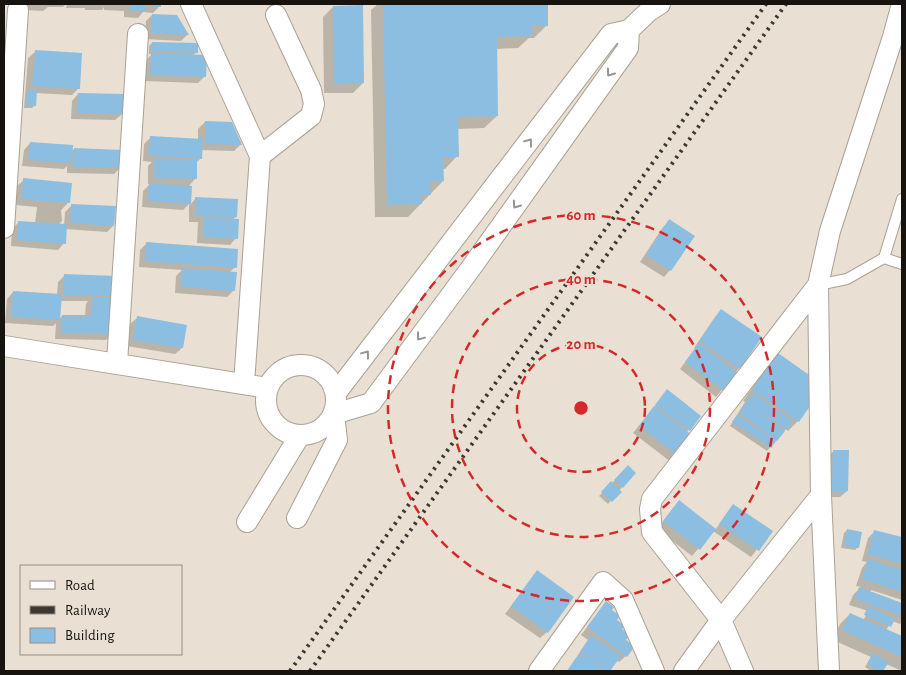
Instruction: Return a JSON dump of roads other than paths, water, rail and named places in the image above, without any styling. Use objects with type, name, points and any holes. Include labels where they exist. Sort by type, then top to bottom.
[{"type":"street","points":[[191,4],[260,156],[244,384]]},
{"type":"street","points":[[830,671],[821,495],[818,285],[830,231],[902,4]]},
{"type":"street","points":[[336,393],[611,34],[630,30],[652,6]]},
{"type":"street","points":[[4,228],[9,69],[18,10]]},
{"type":"street","points":[[260,156],[311,116],[314,104],[311,90],[276,15]]},
{"type":"street","points":[[334,414],[372,402],[472,268],[628,48],[630,30]]},
{"type":"street","points":[[117,363],[138,34]]},
{"type":"street","points":[[743,671],[721,620],[652,532],[650,509],[652,499],[818,285]]},
{"type":"street","points":[[4,346],[268,388]]},
{"type":"street","points":[[305,365],[316,368],[326,374],[336,393],[337,403],[334,414],[329,423],[321,430],[311,434],[290,434],[272,421],[266,406],[268,388],[282,370],[293,366],[305,365]]},
{"type":"street","points":[[297,518],[338,440],[334,414]]},
{"type":"street","points":[[247,522],[300,435]]},
{"type":"street","points":[[684,671],[721,620],[821,495]]},
{"type":"street","points":[[539,671],[603,582],[623,600],[654,671]]},
{"type":"lane","points":[[818,285],[847,279],[884,258],[902,199]]},
{"type":"lane","points":[[884,258],[902,264]]},
{"type":"railway","points":[[290,671],[766,4]]},
{"type":"railway","points":[[310,671],[786,4]]}]
